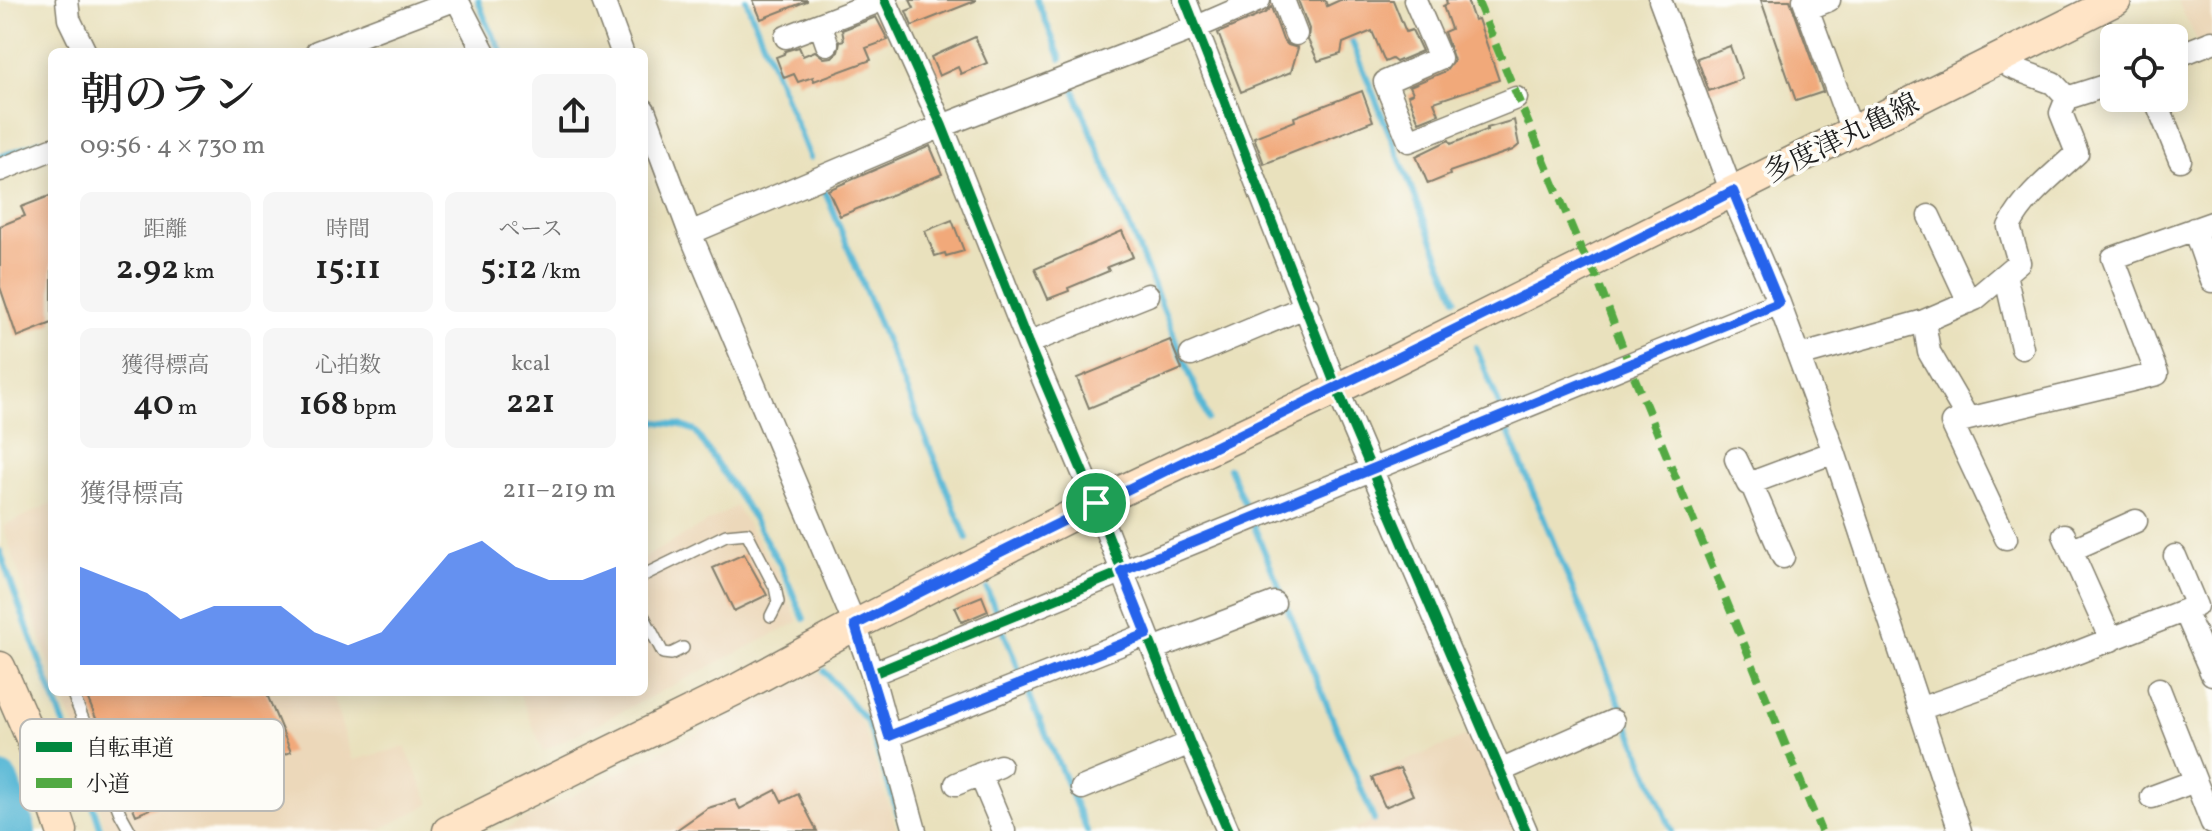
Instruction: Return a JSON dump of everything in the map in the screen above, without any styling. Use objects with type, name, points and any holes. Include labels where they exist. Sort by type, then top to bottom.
[{"type":"main road","name":"多度津丸亀線","points":[[448,831],[739,688],[855,625],[1096,503],[1337,389],[2116,0]]},
{"type":"main road","points":[[0,667],[30,719]]},
{"type":"main road","points":[[60,811],[62,831]]},
{"type":"street","points":[[67,0],[69,19],[83,48]]},
{"type":"street","points":[[328,48],[455,0],[482,48]]},
{"type":"street","points":[[603,0],[621,48]]},
{"type":"street","points":[[786,37],[824,34],[884,0],[942,126],[1228,831]]},
{"type":"street","points":[[1185,0],[1337,389],[1526,831]]},
{"type":"street","points":[[690,233],[942,126],[1259,0]]},
{"type":"street","points":[[1283,0],[1296,34]]},
{"type":"street","points":[[1415,0],[1440,58],[1385,82],[1409,141],[1516,98]]},
{"type":"street","points":[[1660,0],[1834,452],[1960,831]]},
{"type":"street","points":[[1829,0],[1805,4],[1852,131]]},
{"type":"street","points":[[2188,51],[2212,42]]},
{"type":"street","points":[[2002,57],[2010,67],[2053,83],[2067,98]]},
{"type":"street","points":[[2067,98],[2100,87]]},
{"type":"street","points":[[1799,356],[1924,321],[1969,302],[2019,262],[2009,227],[2015,215],[2025,201],[2077,153],[2061,113],[2067,98]]},
{"type":"street","points":[[2161,112],[2180,160]]},
{"type":"street","points":[[648,121],[690,233],[855,625],[872,674],[915,831]]},
{"type":"street","points":[[0,170],[48,151]]},
{"type":"street","points":[[1929,216],[1969,302]]},
{"type":"street","points":[[2006,538],[1952,423],[2157,374],[2113,258],[2203,226],[2212,281]]},
{"type":"street","points":[[2005,274],[2022,348]]},
{"type":"street","points":[[1028,343],[1148,295]]},
{"type":"street","points":[[872,674],[1779,303]]},
{"type":"street","points":[[1191,355],[1307,306]]},
{"type":"street","points":[[1924,321],[1929,352],[1968,419]]},
{"type":"street","points":[[1736,459],[1748,484],[1834,452]]},
{"type":"street","points":[[1751,483],[1783,557]]},
{"type":"street","points":[[2111,640],[2068,543],[2136,521]]},
{"type":"street","points":[[1919,709],[2196,606],[2175,556]]},
{"type":"street","points":[[889,736],[1150,642],[1274,603]]},
{"type":"street","points":[[2185,611],[2212,674]]},
{"type":"street","points":[[2159,689],[2212,823]]},
{"type":"street","points":[[1500,771],[1613,721]]},
{"type":"street","points":[[1082,788],[1190,743]]},
{"type":"street","points":[[956,784],[990,770],[1004,831]]},
{"type":"street","points":[[2152,797],[2195,781]]},
{"type":"lane","points":[[648,573],[726,535],[747,533],[775,587],[778,602],[771,616]]},
{"type":"lane","points":[[648,625],[663,653],[671,654],[683,648]]},
{"type":"lane","points":[[73,696],[80,719]]},
{"type":"lane","points":[[120,811],[130,831]]},
{"type":"shaded area","points":[[2177,0],[2212,0],[2212,39],[2199,44]]},
{"type":"shaded area","points":[[48,505],[48,660],[3,526]]},
{"type":"shaded area","points":[[736,506],[776,570],[798,622],[543,751],[521,696],[648,696],[648,556]]},
{"type":"shaded area","points":[[820,672],[862,723],[897,831],[501,831]]},
{"type":"shaded area","points":[[62,696],[332,696],[353,760],[405,747],[430,804],[377,831],[106,831],[100,811],[284,811],[284,719],[71,719]]},
{"type":"shaded area","points":[[1474,733],[1515,831],[1349,831],[1378,819],[1362,779]]},
{"type":"building","points":[[753,0],[807,0],[807,1],[761,19]]},
{"type":"building","points":[[910,0],[975,1],[912,26],[906,11],[914,8]]},
{"type":"building","points":[[1298,0],[1325,0],[1327,6],[1340,0],[1393,0],[1406,32],[1412,30],[1422,51],[1396,62],[1392,59],[1385,62],[1372,31],[1343,43],[1341,54],[1318,61],[1308,40],[1309,29]]},
{"type":"building","points":[[1446,0],[1467,0],[1474,20],[1478,19],[1499,80],[1434,102],[1439,114],[1419,122],[1408,95],[1413,93],[1410,86],[1446,71],[1454,60],[1444,32],[1451,29],[1443,6],[1447,4]]},
{"type":"building","points":[[1761,0],[1790,0],[1823,92],[1796,101]]},
{"type":"building","points":[[1271,7],[1283,40],[1298,48],[1291,72],[1241,92],[1218,33],[1265,13]]},
{"type":"building","points":[[876,17],[888,40],[866,48],[871,60],[814,81],[813,77],[798,82],[794,74],[784,78],[776,57],[785,51],[799,47],[803,56],[815,51],[824,58],[832,57],[838,52],[840,41],[844,40],[842,30]]},
{"type":"building","points":[[975,37],[987,63],[961,74],[958,67],[939,76],[931,57]]},
{"type":"building","points":[[1730,46],[1742,79],[1709,91],[1697,58]]},
{"type":"building","points":[[1362,91],[1373,121],[1264,164],[1254,137],[1295,121],[1294,117]]},
{"type":"building","points":[[1514,120],[1519,145],[1513,150],[1449,172],[1450,175],[1428,184],[1416,156],[1449,140],[1451,144]]},
{"type":"building","points":[[930,146],[942,174],[840,216],[828,190]]},
{"type":"building","points":[[48,197],[48,325],[17,337],[0,287],[0,226],[25,216],[21,207]]},
{"type":"building","points":[[952,220],[964,251],[935,256],[925,231]]},
{"type":"building","points":[[1122,231],[1133,257],[1107,267],[1109,271],[1048,299],[1035,269]]},
{"type":"building","points":[[1170,340],[1182,369],[1089,408],[1077,378]]},
{"type":"building","points":[[744,554],[767,595],[734,611],[713,568]]},
{"type":"building","points":[[982,596],[988,611],[962,622],[955,607]]},
{"type":"building","points":[[87,696],[268,696],[277,719],[96,719]]},
{"type":"building","points":[[284,735],[291,752],[284,755]]},
{"type":"building","points":[[1400,768],[1413,795],[1385,807],[1372,778]]},
{"type":"building","points":[[776,790],[782,802],[798,794],[817,831],[675,831],[708,808],[735,800],[740,809]]},
{"type":"waterway","points":[[478,0],[500,48]]},
{"type":"waterway","points":[[746,0],[810,158]]},
{"type":"waterway","points":[[1037,0],[1061,59]]},
{"type":"waterway","points":[[1349,34],[1456,298]]},
{"type":"waterway","points":[[1074,90],[1208,419]]},
{"type":"waterway","points":[[0,157],[41,141]]},
{"type":"waterway","points":[[824,189],[967,539]]},
{"type":"waterway","points":[[1476,347],[1502,412]]},
{"type":"waterway","points":[[648,421],[680,425],[695,431],[747,508],[781,566],[804,619]]},
{"type":"waterway","points":[[1505,424],[1672,831]]},
{"type":"waterway","points":[[1229,468],[1250,516]]},
{"type":"waterway","points":[[1254,526],[1374,820]]},
{"type":"waterway","points":[[0,551],[48,682]]},
{"type":"waterway","points":[[987,589],[999,619]]},
{"type":"waterway","points":[[1003,630],[1021,675]]},
{"type":"waterway","points":[[824,671],[868,723],[903,828]]},
{"type":"waterway","points":[[1029,694],[1087,831]]},
{"type":"waterway","points":[[53,696],[62,719]]},
{"type":"waterway","points":[[0,782],[17,831]]},
{"type":"waterway","points":[[94,811],[101,831]]},
{"type":"marked path","points":[[1477,0],[1581,249],[1596,276],[1629,364],[1821,831]]},
{"type":"cycle path","points":[[885,0],[942,126],[1228,831]]},
{"type":"cycle path","points":[[1185,0],[1337,389],[1526,831]]},
{"type":"cycle path","points":[[872,674],[1779,303]]},
{"type":"route","points":[[1733,191],[1779,303],[1122,571],[1147,634],[889,736],[855,625],[1096,503],[1337,389],[1733,191]]}]
